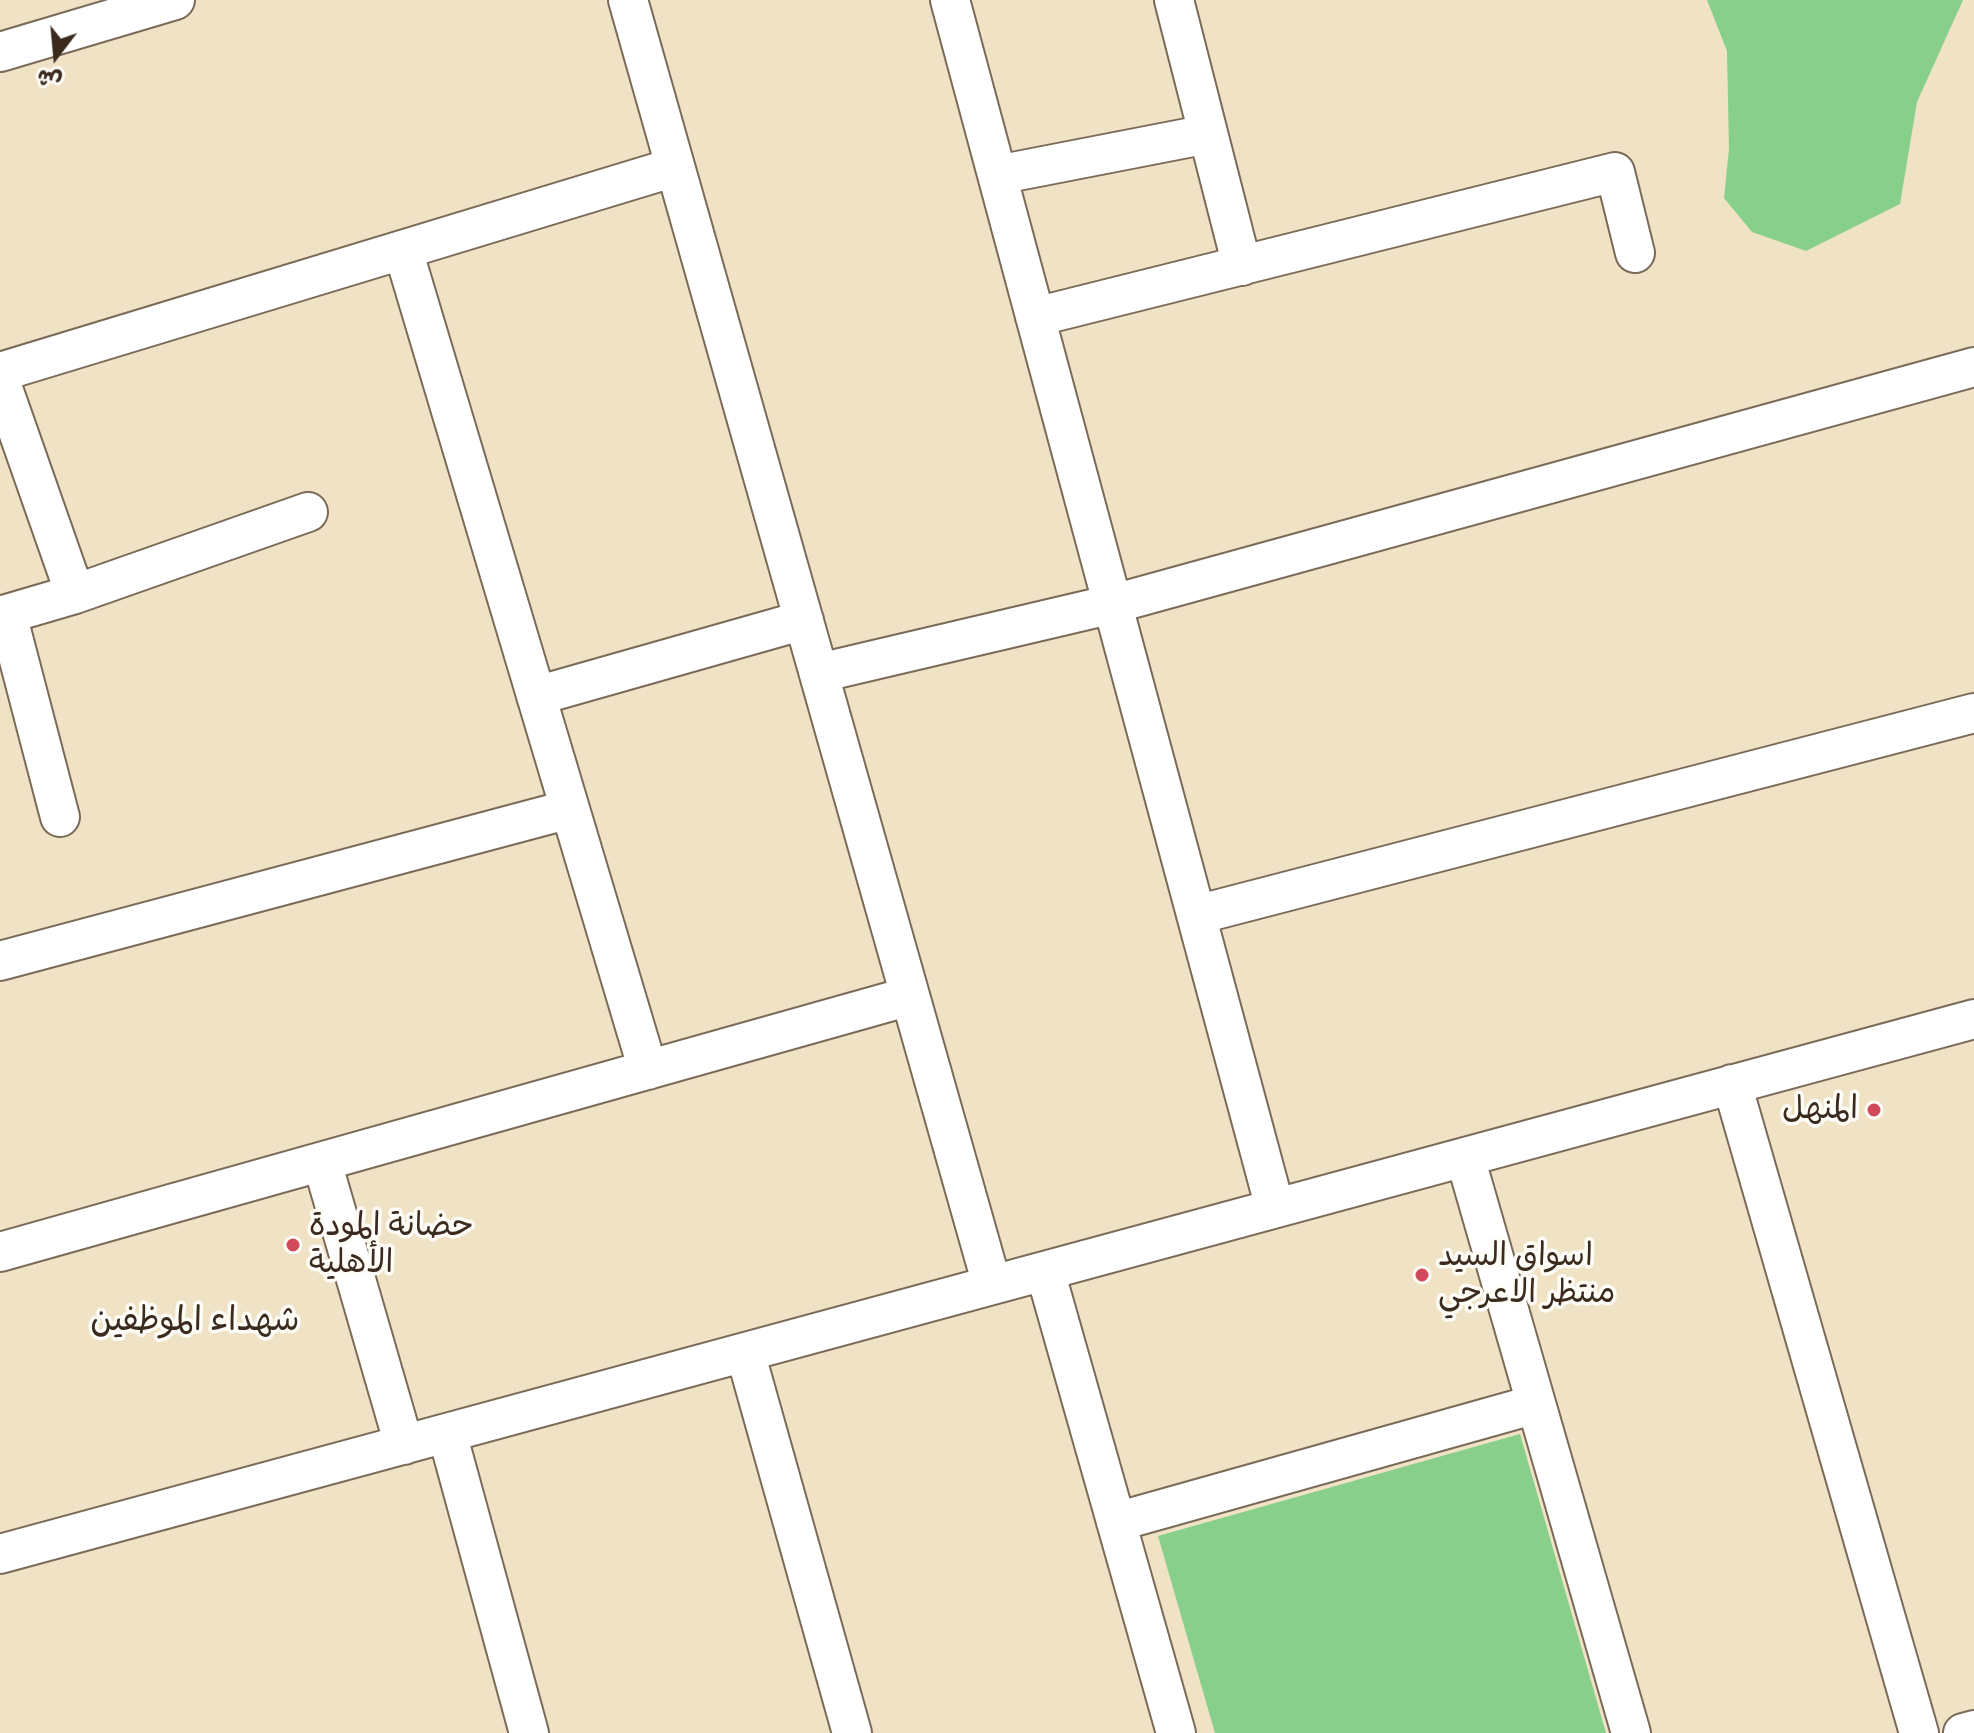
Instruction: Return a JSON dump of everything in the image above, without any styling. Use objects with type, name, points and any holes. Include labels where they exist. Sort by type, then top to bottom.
[{"type":"street","points":[[0,52],[175,0]]},
{"type":"street","points":[[628,0],[992,1285]]},
{"type":"street","points":[[950,0],[1275,1208]]},
{"type":"street","points":[[1174,0],[1242,266]]},
{"type":"street","points":[[997,175],[1208,134]]},
{"type":"street","points":[[0,372],[675,167]]},
{"type":"street","points":[[1035,317],[1615,172],[1635,253]]},
{"type":"street","points":[[403,250],[648,1070]]},
{"type":"street","points":[[819,673],[1113,604],[1974,367]]},
{"type":"street","points":[[0,380],[75,594]]},
{"type":"street","points":[[60,817],[4,615],[75,594],[308,512]]},
{"type":"street","points":[[536,696],[804,620]]},
{"type":"street","points":[[1196,915],[1974,713]]},
{"type":"street","points":[[0,961],[570,809]]},
{"type":"street","points":[[0,1252],[910,996]]},
{"type":"street","points":[[0,1554],[1974,1019]]},
{"type":"street","points":[[1732,1084],[1919,1733]]},
{"type":"street","points":[[1465,1157],[1631,1733]]},
{"type":"street","points":[[322,1162],[404,1445]]},
{"type":"street","points":[[1045,1271],[1176,1733]]},
{"type":"street","points":[[745,1352],[852,1733]]},
{"type":"street","points":[[1116,1522],[1536,1404]]},
{"type":"street","points":[[447,1433],[529,1733]]},
{"type":"street","points":[[1963,1733],[1974,1730]]},
{"type":"green space","points":[[1707,0],[1963,0],[1917,102],[1900,204],[1806,251],[1752,232],[1724,198],[1729,149],[1727,51]]},
{"type":"green space","points":[[1520,1434],[1606,1733],[1215,1733],[1158,1536]]},
{"type":"place","name":"المنهل","points":[[1874,1110]]},
{"type":"place","name":"حضانة المودة الأهلية","points":[[293,1245]]},
{"type":"place","name":"اسواق السيد منتظر الاعرجي","points":[[1422,1275]]},
{"type":"district","name":"شهداء الموظفين","points":[[195,1321]]}]
